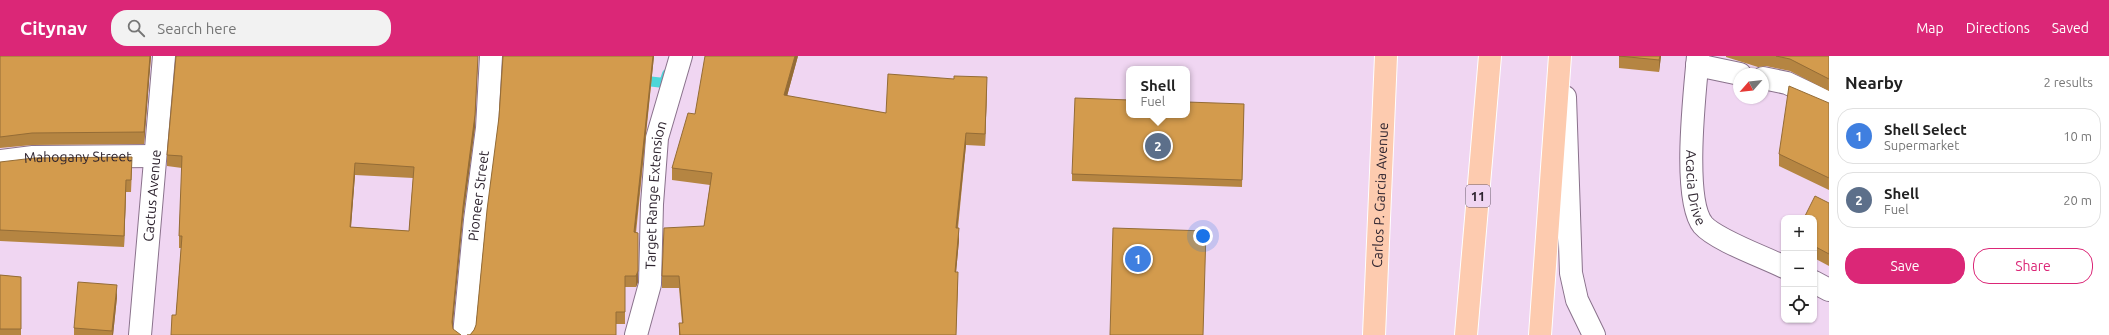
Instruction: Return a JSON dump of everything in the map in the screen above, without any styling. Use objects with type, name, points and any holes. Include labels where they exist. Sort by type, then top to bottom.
[{"type":"main road","name":"Carlos P. Garcia Avenue","points":[[1374,335],[1386,56]]},
{"type":"main road","name":"11","points":[[1466,335],[1490,56]]},
{"type":"main road","points":[[1540,335],[1560,56]]},
{"type":"street","name":"Cactus Avenue","points":[[140,335],[164,56]]},
{"type":"street","name":"Pioneer Street","points":[[464,335],[475,220],[487,128],[491,56]]},
{"type":"street","name":"Target Range Extension","points":[[636,335],[650,284],[652,204],[657,138],[681,56]]},
{"type":"street","points":[[1564,56],[1571,273],[1577,300],[1594,335]]},
{"type":"street","points":[[1698,61],[1733,72]]},
{"type":"street","name":"Acacia Drive","points":[[1698,61],[1691,174],[1694,207],[1703,224],[1716,237],[1781,266]]},
{"type":"street","points":[[1769,79],[1787,83],[1829,103]]},
{"type":"street","name":"Mahogany Street","points":[[0,161],[34,157],[155,156]]},
{"type":"street","points":[[1817,284],[1829,290]]},
{"type":"building","points":[[0,56],[150,56],[144,132],[32,133],[0,137]]},
{"type":"building","points":[[176,56],[478,56],[475,115],[463,207],[452,322],[453,329],[461,335],[171,335],[172,315],[176,315],[182,236],[179,236],[182,156],[167,155]],"holes":[[[355,163],[414,167],[409,231],[350,227]]]},
{"type":"building","points":[[503,56],[653,56],[634,232],[638,233],[638,271],[636,276],[625,276],[625,312],[616,312],[616,335],[470,335],[476,325],[487,210],[499,117]]},
{"type":"building","points":[[705,56],[795,56],[784,95],[886,113],[888,74],[954,79],[954,76],[987,77],[985,134],[966,133],[956,228],[959,228],[955,272],[958,272],[956,335],[680,335],[679,323],[683,323],[679,276],[662,276],[664,228],[704,226],[712,173],[672,168],[688,113],[695,114]]},
{"type":"building","points":[[1619,56],[1660,56],[1659,60]]},
{"type":"building","points":[[1776,56],[1829,56],[1829,79],[1790,59]]},
{"type":"building","points":[[1789,86],[1829,103],[1829,178],[1779,154]]},
{"type":"building","points":[[1075,98],[1126,100],[1126,118],[1190,118],[1190,102],[1244,104],[1242,180],[1072,174]]},
{"type":"building","points":[[132,157],[131,180],[126,180],[124,236],[0,230],[0,162],[34,158]]},
{"type":"building","points":[[1815,196],[1829,203],[1829,254],[1817,248],[1817,215],[1806,215]]},
{"type":"building","points":[[1113,228],[1206,231],[1203,335],[1110,335]]},
{"type":"building","points":[[0,275],[21,277],[21,329],[0,329]]},
{"type":"building","points":[[78,282],[117,285],[112,331],[74,328]]},
{"type":"waterway","points":[[638,80],[664,83],[667,74]]},
{"type":"place","name":"Shell","points":[[1158,146]]},
{"type":"place","name":"Shell Select","points":[[1138,259]]}]
